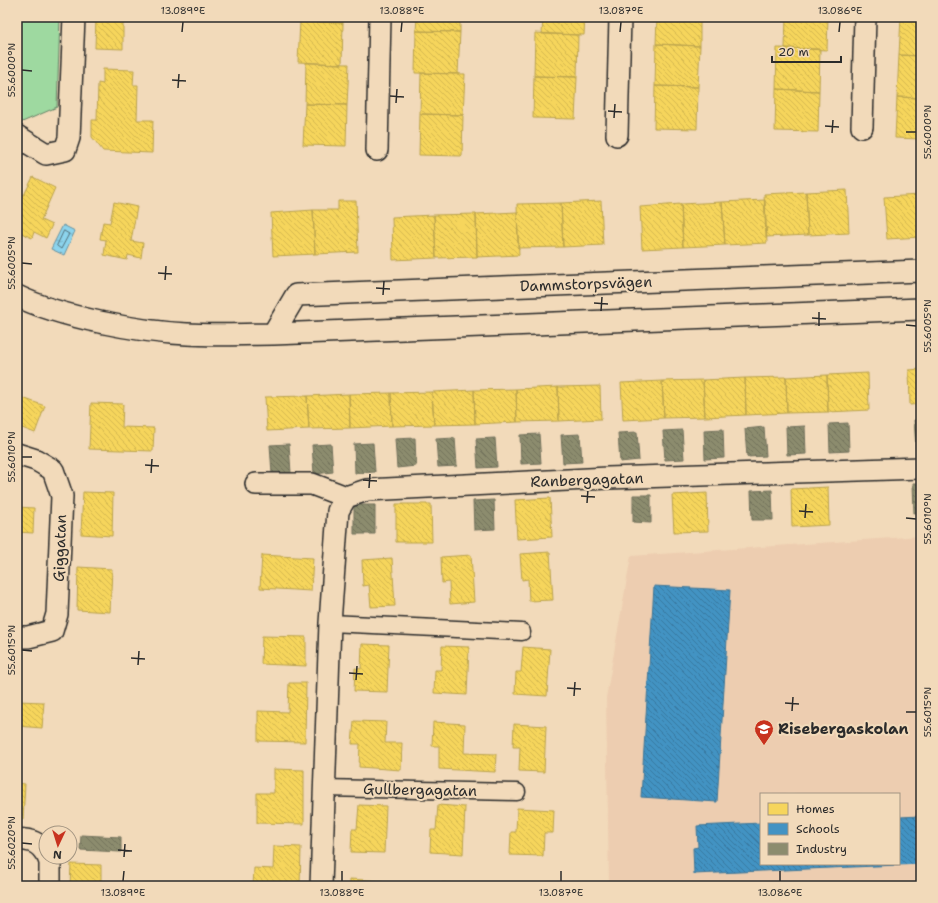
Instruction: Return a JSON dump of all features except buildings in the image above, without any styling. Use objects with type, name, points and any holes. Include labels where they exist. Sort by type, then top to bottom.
[{"type":"street","points":[[17,136],[46,154],[65,150],[70,138],[74,17]]},
{"type":"street","points":[[377,150],[380,17]]},
{"type":"street","points":[[617,135],[620,17]]},
{"type":"street","points":[[862,127],[864,17]]},
{"type":"street","name":"Dammstorpsvägen","points":[[273,334],[296,295],[921,271]]},
{"type":"street","points":[[17,296],[62,312],[124,326],[187,334],[273,334],[921,309]]},
{"type":"street","name":"Giggatan","points":[[17,454],[36,460],[53,470],[62,496],[56,620],[52,631],[28,637],[17,637]]},
{"type":"street","name":"Ranbergagatan","points":[[346,497],[367,490],[608,478],[921,468]]},
{"type":"street","points":[[256,484],[312,484],[346,497],[338,511],[330,623],[323,788],[321,886]]},
{"type":"street","points":[[330,623],[522,632]]},
{"type":"street","name":"Gullbergagatan","points":[[323,788],[517,792]]},
{"type":"street","points":[[17,839],[29,840],[38,844]]},
{"type":"street","points":[[50,865],[50,886]]},
{"type":"shaded area","name":"Risebergaskolan","points":[[921,536],[921,886],[609,886],[606,698],[631,556]]},
{"type":"green space","points":[[17,17],[60,17],[57,107],[20,123],[17,121]]},
{"type":"water","points":[[63,225],[75,231],[64,255],[51,249]]},
{"type":"place","name":"Risebergaskolan","points":[[764,746]]}]
